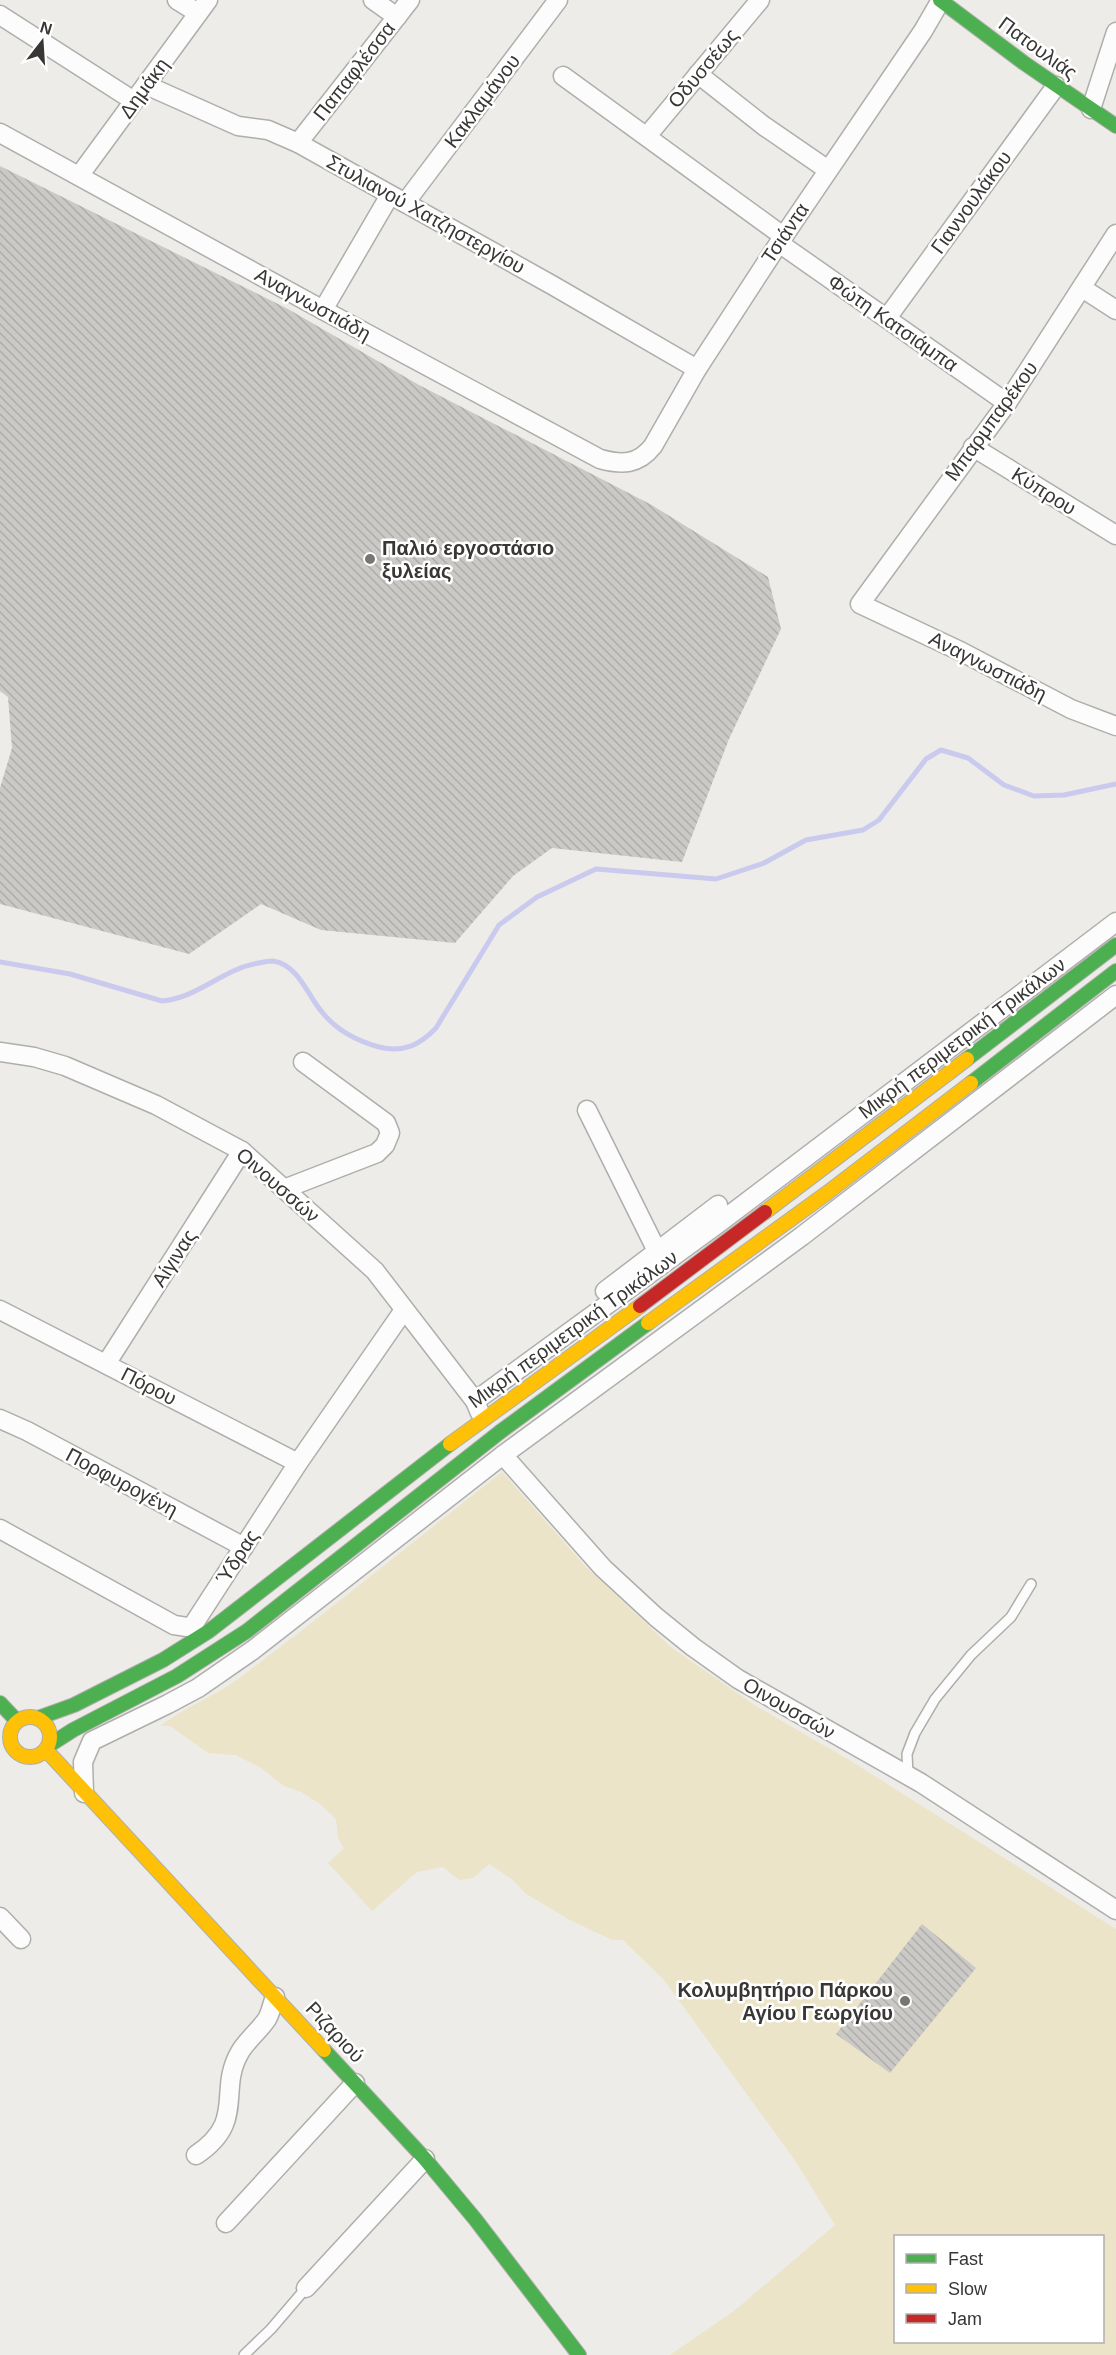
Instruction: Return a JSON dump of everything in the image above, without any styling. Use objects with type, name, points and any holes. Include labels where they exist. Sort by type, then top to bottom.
[{"type":"main road","name":"Πατουλιάς","points":[[940,0],[1056,86],[1116,126]]},
{"type":"main road","name":"Μικρή περιμετρική Τρικάλων","points":[[16,1722],[26,1717],[38,1718],[74,1705],[199,1639],[482,1419],[684,1274],[929,1085],[1116,945]]},
{"type":"main road","name":"Μικρή περιμετρική Τρικάλων","points":[[3,1760],[36,1756],[73,1730],[177,1676],[247,1631],[500,1432],[818,1200],[1116,971]]},
{"type":"main road","points":[[0,1703],[16,1722]]},
{"type":"main road","points":[[38,1718],[49,1730],[47,1748]]},
{"type":"main road","points":[[0,1735],[16,1722]]},
{"type":"main road","points":[[16,1722],[10,1734],[11,1744],[17,1752],[24,1756]]},
{"type":"main road","name":"Ριζαριού","points":[[47,1748],[84,1793],[425,2159],[475,2219],[577,2354]]},
{"type":"street","points":[[177,0],[203,7]]},
{"type":"street","points":[[373,0],[397,16]]},
{"type":"street","name":"Παπαφλέσσα","points":[[298,143],[410,0]]},
{"type":"street","name":"Κακλαμάνου","points":[[323,310],[398,199],[558,0]]},
{"type":"street","name":"Οδυσσέως","points":[[647,136],[760,0]]},
{"type":"street","name":"Τσιάντα","points":[[630,463],[643,457],[653,446],[697,369],[781,239],[923,31],[940,0]]},
{"type":"street","name":"Δημάκη","points":[[80,176],[203,7]]},
{"type":"street","points":[[0,15],[134,101]]},
{"type":"street","points":[[1091,109],[1116,32]]},
{"type":"street","points":[[698,74],[781,139],[828,170]]},
{"type":"street","name":"Φώτη Κατσιάμπα","points":[[563,76],[647,136],[887,318],[1007,403]]},
{"type":"street","name":"Στυλιανού Χατζηστεργίου","points":[[146,85],[238,126],[267,130],[298,143],[697,369]]},
{"type":"street","name":"Γιαννουλάκου","points":[[887,318],[1056,86]]},
{"type":"street","name":"Αναγνωστιάδη","points":[[0,133],[600,459],[614,463],[630,463]]},
{"type":"street","name":"Μπαρμπαρέκου","points":[[860,604],[1007,403],[1116,234]]},
{"type":"street","points":[[1082,288],[1116,310]]},
{"type":"street","name":"Κύπρου","points":[[973,447],[1116,535]]},
{"type":"street","name":"Αναγνωστιάδη","points":[[860,604],[953,647],[1071,709],[1116,726]]},
{"type":"street","points":[[473,1398],[719,1223],[1116,922]]},
{"type":"street","points":[[84,1793],[83,1762],[92,1741],[161,1708],[237,1662],[503,1455],[802,1236],[1116,995]]},
{"type":"street","name":"Οινουσσών","points":[[0,1052],[34,1057],[65,1066],[156,1105],[242,1151],[375,1271],[473,1398],[482,1419]]},
{"type":"street","points":[[284,1189],[377,1153],[386,1145],[390,1133],[386,1123],[303,1062]]},
{"type":"street","points":[[587,1110],[657,1251]]},
{"type":"street","name":"Αίγινας","points":[[106,1364],[242,1151]]},
{"type":"street","points":[[473,1398],[718,1205]]},
{"type":"street","name":"Πόρου","points":[[0,1310],[298,1463]]},
{"type":"street","name":"Ύδρας","points":[[0,1529],[174,1625],[187,1627],[193,1625],[298,1463],[404,1310]]},
{"type":"street","name":"Πορφυρογένη","points":[[0,1419],[27,1431],[244,1547]]},
{"type":"street","name":"Οινουσσών","points":[[503,1455],[561,1522],[623,1587],[693,1647],[738,1679],[908,1775],[1116,1910]]},
{"type":"street","points":[[0,1917],[21,1939]]},
{"type":"street","points":[[196,2155],[208,2147],[226,2124],[233,2072],[240,2053],[267,2018],[275,1996]]},
{"type":"street","points":[[226,2223],[355,2083]]},
{"type":"street","points":[[306,2288],[425,2159]]},
{"type":"lane","points":[[908,1775],[907,1754],[915,1733],[935,1700],[971,1655],[1011,1617],[1031,1584]]},
{"type":"lane","points":[[244,2355],[271,2329],[306,2288]]},
{"type":"shaded area","points":[[502,1472],[585,1566],[672,1648],[756,1706],[851,1761],[1116,1929],[1116,2355],[670,2355],[734,2311],[835,2225],[794,2159],[664,1980],[623,1940],[612,1940],[570,1920],[526,1894],[513,1880],[489,1864],[473,1878],[459,1880],[443,1867],[417,1872],[372,1911],[328,1863],[344,1848],[338,1838],[336,1819],[320,1804],[301,1792],[284,1786],[261,1768],[236,1755],[208,1753],[170,1726],[160,1726],[238,1679]]},
{"type":"building","name":"Παλιό εργοστάσιο ξυλείας","points":[[0,166],[288,309],[419,385],[650,504],[768,577],[781,629],[729,739],[682,862],[552,848],[513,876],[455,943],[321,930],[261,904],[189,954],[0,904],[0,788],[12,748],[8,697],[0,691]]},
{"type":"building","name":"Κολυμβητήριο Πάρκου Αγίου Γεωργίου","points":[[922,1924],[976,1968],[890,2073],[836,2034]]},
{"type":"waterway","points":[[0,962],[70,974],[162,1001],[175,999],[246,966],[273,961],[290,968],[296,974],[322,1012],[341,1030],[363,1042],[379,1047],[403,1048],[424,1039],[436,1028],[499,925],[537,897],[596,869],[716,879],[764,863],[806,840],[863,830],[879,820],[926,759],[941,750],[968,758],[1004,785],[1034,796],[1064,795],[1116,784]]},
{"type":"traffic: fast","points":[[940,0],[1024,63],[1116,126]]},
{"type":"traffic: fast","points":[[967,1059],[1116,945]]},
{"type":"traffic: fast","points":[[971,1083],[1116,971]]},
{"type":"traffic: fast","points":[[48,1746],[73,1730],[177,1676],[247,1631],[500,1432],[648,1323]]},
{"type":"traffic: fast","points":[[38,1718],[74,1705],[163,1660],[209,1631],[450,1444]]},
{"type":"traffic: fast","points":[[0,1703],[17,1721]]},
{"type":"traffic: fast","points":[[324,2050],[425,2159],[475,2219],[579,2355]]},
{"type":"traffic: slow","points":[[765,1212],[967,1059]]},
{"type":"traffic: slow","points":[[648,1323],[827,1193],[971,1083]]},
{"type":"traffic: slow","points":[[450,1444],[640,1306]]},
{"type":"traffic: slow","points":[[30,1717],[38,1718],[44,1723],[49,1729],[50,1737],[49,1745],[44,1751],[38,1756],[30,1757],[22,1756],[16,1751],[11,1745],[10,1737],[11,1729],[16,1723],[22,1718],[30,1717]]},
{"type":"traffic: slow","points":[[46,1750],[324,2050]]},
{"type":"traffic: jam","points":[[640,1306],[765,1212]]},
{"type":"place","name":"Παλιό εργοστάσιο ξυλείας","points":[[370,559]]},
{"type":"place","name":"Κολυμβητήριο Πάρκου Αγίου Γεωργίου","points":[[905,2001]]}]
